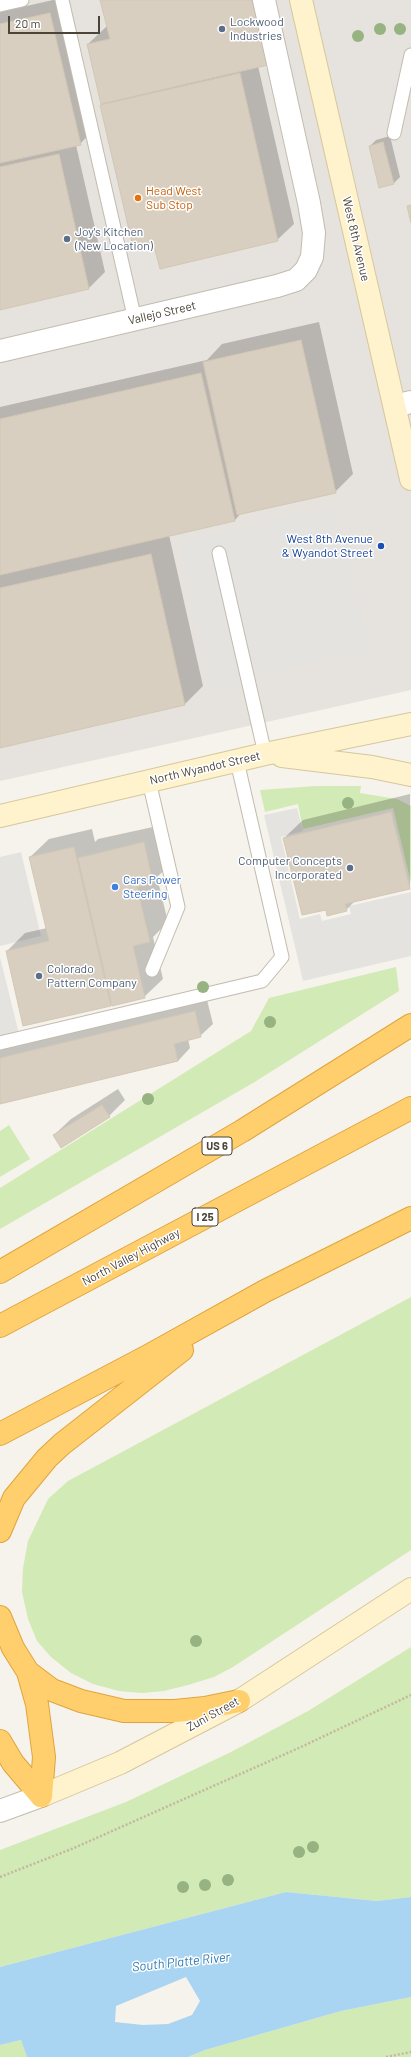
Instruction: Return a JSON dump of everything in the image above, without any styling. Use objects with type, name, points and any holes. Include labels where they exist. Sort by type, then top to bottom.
[{"type":"highway","name":"US 6","points":[[0,1272],[242,1131],[411,1025]]},
{"type":"highway","name":"North Valley Highway","points":[[0,1326],[411,1108]]},
{"type":"highway","points":[[0,1434],[148,1356],[265,1291],[411,1218]]},
{"type":"highway","points":[[0,1531],[14,1498],[46,1458],[187,1346],[265,1291]]},
{"type":"highway","points":[[0,1617],[13,1648],[28,1672],[37,1704],[43,1740],[44,1757],[41,1796]]},
{"type":"highway","points":[[28,1672],[52,1690],[81,1701],[124,1711],[175,1711],[205,1708],[239,1701]]},
{"type":"highway","points":[[0,1740],[13,1763],[41,1796]]},
{"type":"main road","name":"West 8th Avenue","points":[[301,0],[403,404],[411,479]]},
{"type":"main road","name":"North Wyandot Street","points":[[0,816],[265,754],[411,724]]},
{"type":"main road","points":[[265,754],[372,767],[411,775]]},
{"type":"main road","name":"Zuni Street","points":[[41,1796],[120,1763],[239,1701],[411,1589]]},
{"type":"main road","points":[[380,1610],[411,1600]]},
{"type":"street","name":"Vallejo Street","points":[[0,351],[277,286],[296,280],[306,270],[312,256],[314,233],[310,203],[264,0]]},
{"type":"street","name":"Zuni Street","points":[[0,1811],[41,1796]]},
{"type":"lane","points":[[0,5],[22,0]]},
{"type":"lane","points":[[62,0],[135,320]]},
{"type":"lane","points":[[394,133],[411,55]]},
{"type":"lane","points":[[219,553],[265,754]]},
{"type":"lane","points":[[0,1042],[262,981],[282,957],[236,761]]},
{"type":"lane","points":[[149,781],[178,907],[152,970]]},
{"type":"path","points":[[0,1877],[74,1848],[294,1750],[411,1695]]},
{"type":"path","points":[[386,2057],[411,2052]]},
{"type":"shaded area","points":[[0,0],[411,0],[411,690],[0,781]]},
{"type":"shaded area","points":[[335,507],[368,650],[213,686],[180,543]]},
{"type":"shaded area","points":[[297,808],[303,831],[281,837],[300,919],[320,914],[322,921],[351,914],[349,906],[411,892],[411,956],[303,981],[264,815]]},
{"type":"shaded area","points":[[21,852],[41,936],[0,946],[0,857]]},
{"type":"shaded area","points":[[0,957],[21,1042],[0,1047]]},
{"type":"green space","points":[[316,786],[361,786],[360,793],[397,799],[411,806],[411,883],[393,808],[303,829],[298,804],[265,812],[260,790]]},
{"type":"green space","points":[[396,967],[399,991],[253,1083],[0,1229],[0,1188],[251,1031],[269,998]]},
{"type":"green space","points":[[9,1125],[30,1159],[0,1177],[0,1131]]},
{"type":"green space","points":[[411,1297],[411,1550],[233,1667],[214,1677],[188,1685],[164,1691],[142,1693],[119,1691],[93,1684],[71,1673],[51,1657],[37,1641],[28,1619],[22,1592],[23,1568],[28,1541],[48,1499],[68,1481]]},
{"type":"green space","points":[[411,1647],[411,1897],[377,1901],[286,1892],[0,1967],[0,1850],[126,1802],[231,1752],[308,1711]]},
{"type":"green space","points":[[411,1997],[411,2057],[188,2057],[205,2050],[341,2011]]},
{"type":"green space","points":[[21,2040],[27,2057],[0,2057],[0,2045]]},
{"type":"water","name":"South Platte River","points":[[286,1892],[377,1901],[411,1897],[411,1997],[341,2011],[205,2050],[188,2057],[27,2057],[21,2040],[0,2045],[0,1967]],"holes":[[[186,1977],[200,2001],[192,2015],[168,2024],[143,2025],[115,2022],[116,2006]]]},
{"type":"building","points":[[100,0],[252,0],[268,65],[101,104],[87,44],[110,39]]},
{"type":"building","points":[[50,13],[81,145],[0,163],[0,24]]},
{"type":"building","points":[[240,73],[278,241],[160,269],[153,242],[133,247],[100,105]]},
{"type":"building","points":[[383,142],[394,184],[379,188],[369,146]]},
{"type":"building","points":[[59,154],[89,289],[0,310],[0,167]]},
{"type":"building","points":[[411,205],[411,223],[407,206]]},
{"type":"building","points":[[301,340],[336,493],[237,515],[203,362]]},
{"type":"building","points":[[201,373],[235,521],[0,575],[0,419]]},
{"type":"building","points":[[151,554],[185,705],[0,748],[0,588]]},
{"type":"building","points":[[391,812],[410,889],[345,904],[347,911],[327,916],[326,910],[302,915],[283,838]]},
{"type":"building","points":[[144,842],[153,883],[137,887],[150,942],[133,946],[145,998],[112,1006],[78,858]]},
{"type":"building","points":[[74,847],[111,1006],[23,1026],[6,951],[49,941],[29,857]]},
{"type":"building","points":[[195,1011],[201,1037],[174,1044],[178,1061],[0,1104],[0,1058]]},
{"type":"building","points":[[102,1105],[110,1117],[61,1148],[53,1135]]},
{"type":"place","name":"Lockwood Industries","points":[[222,29]]},
{"type":"place","name":"Head West Sub Stop","points":[[138,198]]},
{"type":"place","name":"Joy's Kitchen (New Location)","points":[[67,239]]},
{"type":"place","name":"West 8th Avenue & Wyandot Street","points":[[381,546]]},
{"type":"place","name":"Computer Concepts Incorporated","points":[[350,868]]},
{"type":"place","name":"Cars Power Steering","points":[[115,887]]},
{"type":"place","name":"Colorado Pattern Company","points":[[39,976]]}]
